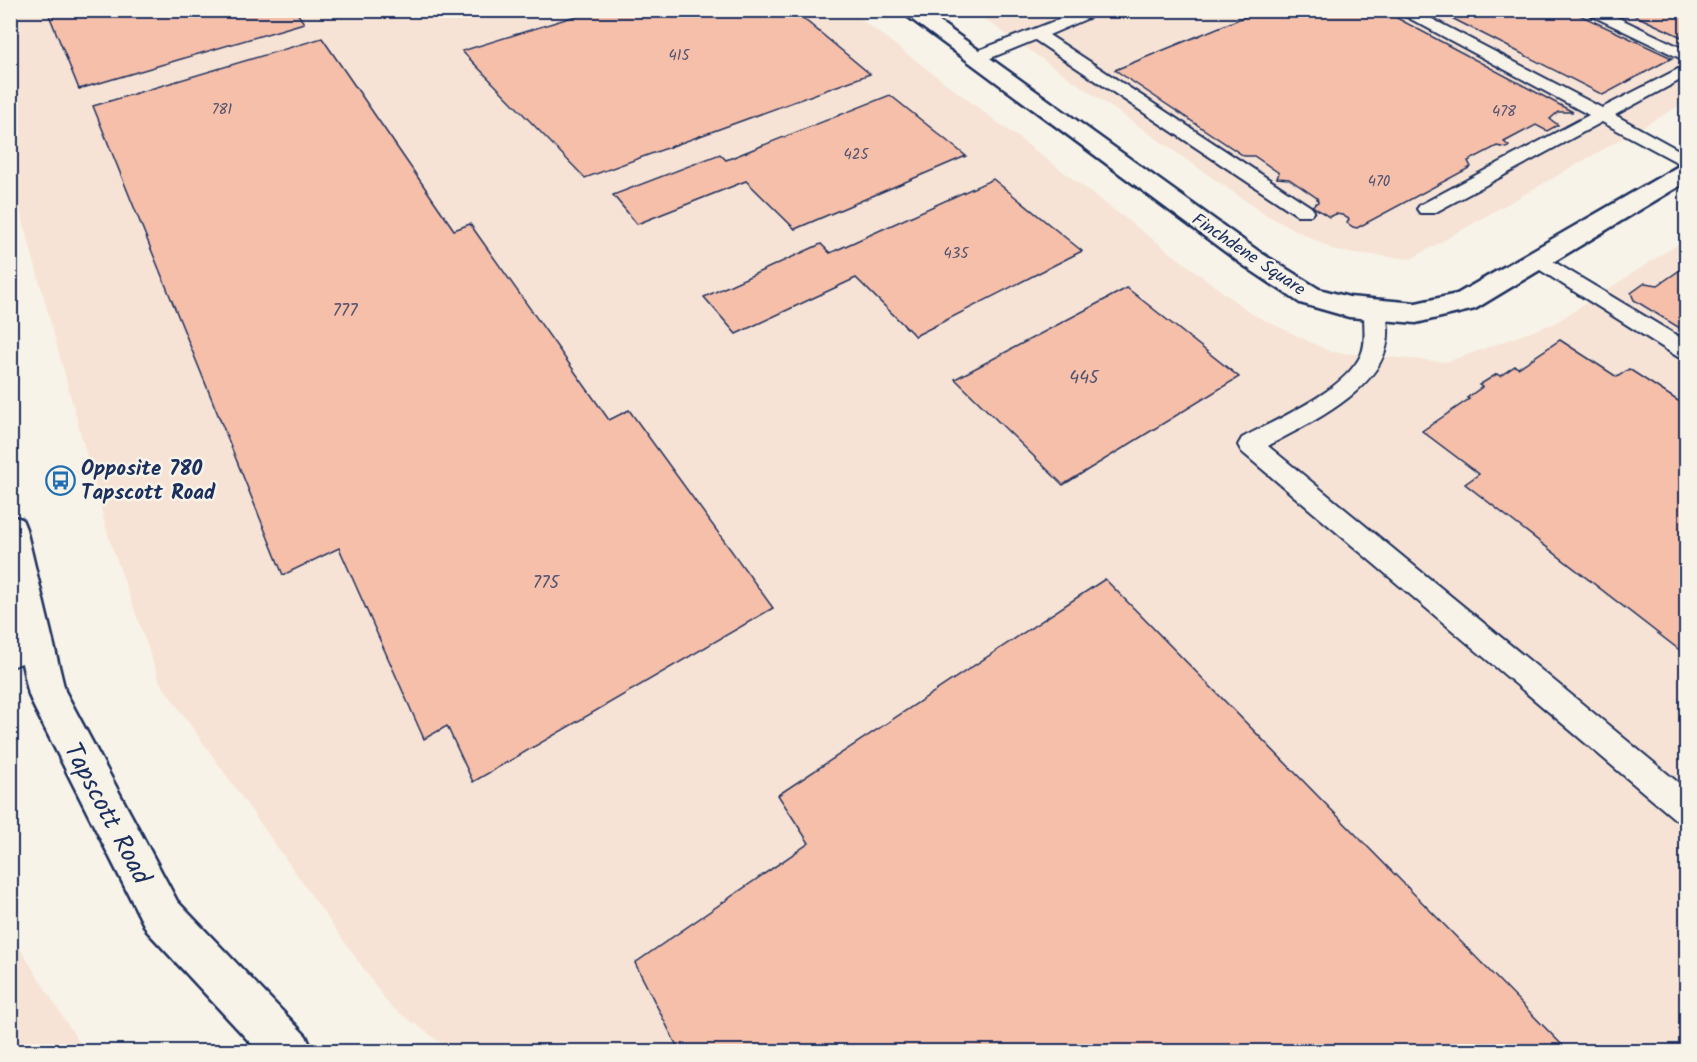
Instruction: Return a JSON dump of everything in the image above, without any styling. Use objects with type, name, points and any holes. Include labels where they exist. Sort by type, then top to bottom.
[{"type":"street","name":"Finchdene Square","points":[[909,10],[1252,259],[1310,296],[1349,307],[1416,313],[1465,302],[1536,258],[1686,172]]},
{"type":"street","name":"Tapscott Road","points":[[10,529],[23,650],[162,916],[290,1052]]},
{"type":"lane","points":[[975,58],[1100,10]]},
{"type":"lane","points":[[1402,10],[1602,114],[1686,161]]},
{"type":"lane","points":[[1588,10],[1686,56]]},
{"type":"lane","points":[[1037,34],[1304,211]]},
{"type":"lane","points":[[1428,208],[1686,70]]},
{"type":"lane","points":[[1536,258],[1686,351]]},
{"type":"lane","points":[[1375,311],[1376,345],[1368,367],[1343,389],[1250,445],[1686,808]]},
{"type":"shaded area","points":[[10,11],[850,11],[1252,314],[1331,352],[1447,362],[1555,323],[1686,239],[1686,1051],[453,1051],[390,1006],[160,682],[109,538],[11,176]]},
{"type":"shaded area","points":[[973,11],[1686,11],[1686,102],[1411,259],[1336,251],[1266,215]]},
{"type":"shaded area","points":[[11,934],[83,1049],[86,1051],[11,1051]]},
{"type":"building","points":[[47,10],[295,10],[304,23],[79,89]]},
{"type":"building","points":[[595,10],[793,10],[870,74],[585,178],[462,51]]},
{"type":"building","points":[[1261,10],[1382,10],[1573,112],[1558,112],[1550,119],[1558,125],[1547,131],[1536,125],[1504,142],[1509,146],[1507,148],[1497,146],[1468,161],[1471,167],[1357,228],[1353,227],[1347,223],[1349,219],[1342,215],[1336,214],[1329,217],[1312,206],[1318,202],[1317,198],[1289,179],[1277,178],[1279,173],[1254,156],[1244,156],[1115,70]]},
{"type":"building","points":[[1436,10],[1569,10],[1672,58],[1603,95]]},
{"type":"building","points":[[1623,10],[1686,10],[1686,39]]},
{"type":"building","points":[[322,38],[454,230],[470,224],[609,420],[629,410],[773,608],[473,782],[447,726],[424,739],[339,548],[283,575],[93,106]]},
{"type":"building","points":[[890,95],[966,156],[795,229],[746,181],[637,224],[613,195],[720,154],[726,160]]},
{"type":"building","points":[[993,179],[1082,251],[915,336],[856,278],[736,334],[704,297],[821,244],[830,253]]},
{"type":"building","points":[[1686,266],[1686,332],[1634,300],[1631,293],[1645,283],[1658,285]]},
{"type":"building","points":[[1127,288],[1239,377],[1063,485],[955,379]]},
{"type":"building","points":[[1560,340],[1617,377],[1629,369],[1686,406],[1686,655],[1465,484],[1479,474],[1422,431],[1469,399],[1467,398],[1482,387],[1479,385],[1497,374],[1500,376],[1515,366],[1518,368]]},
{"type":"building","points":[[1105,579],[1569,1052],[680,1052],[635,963],[809,843],[778,795]]},
{"type":"place","name":"Opposite 780 Tapscott Road","points":[[60,480]]}]
